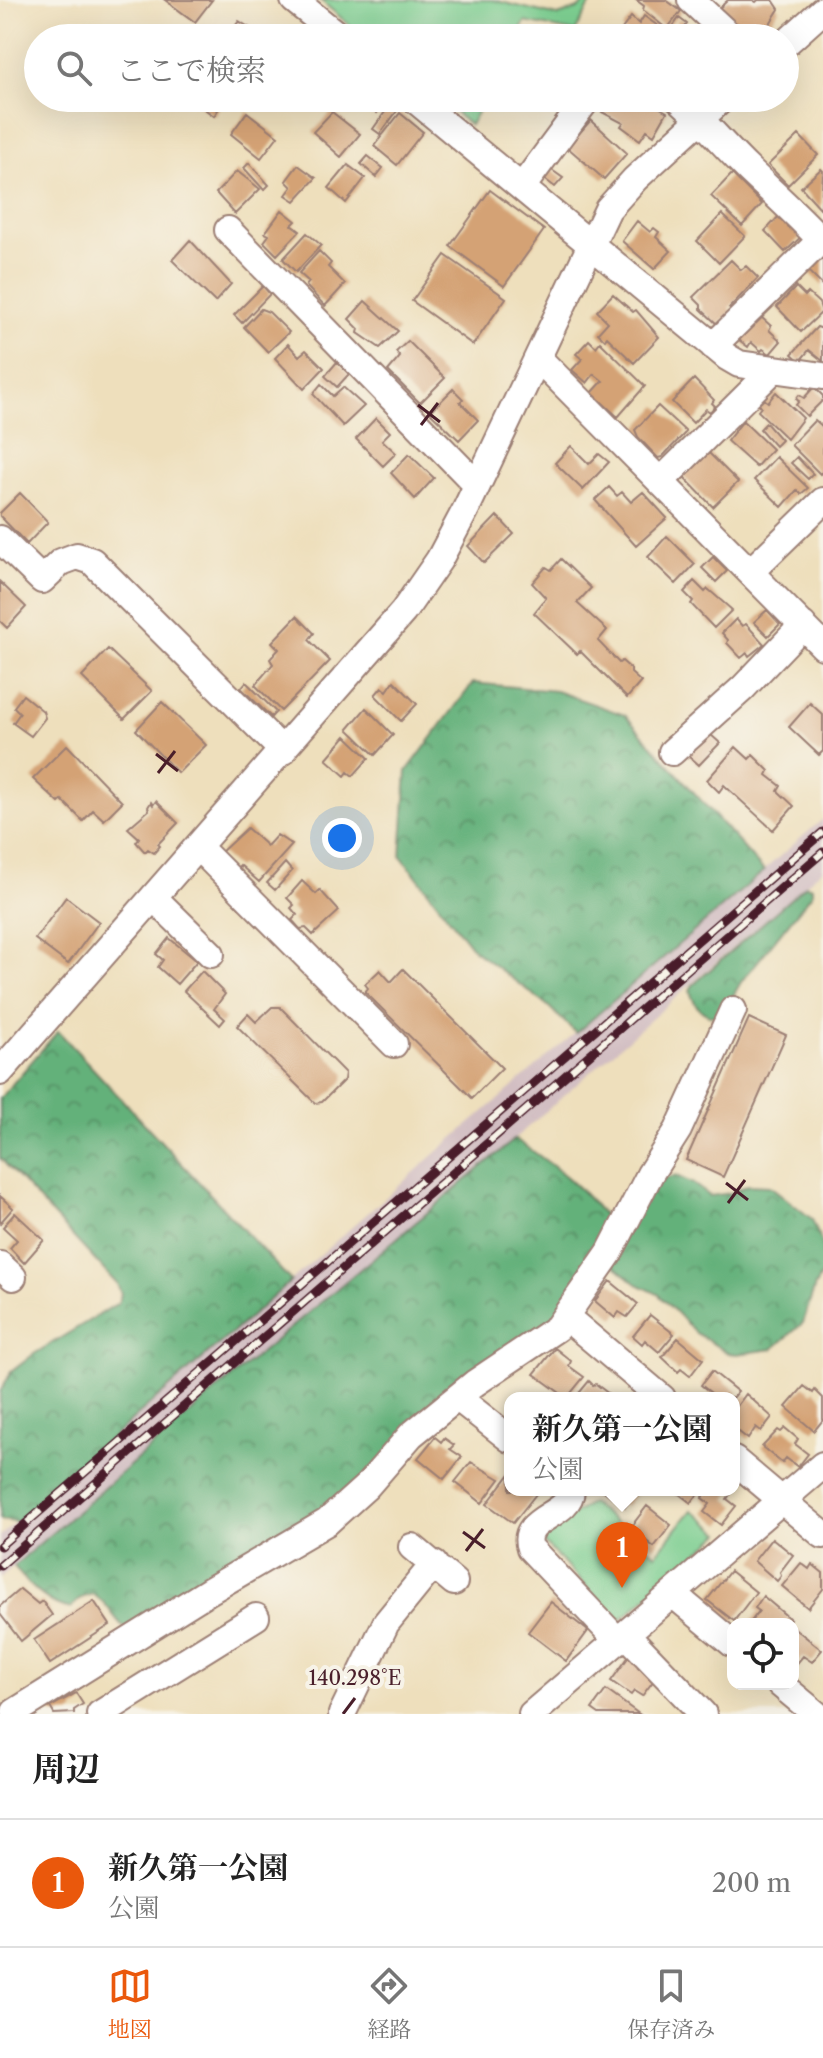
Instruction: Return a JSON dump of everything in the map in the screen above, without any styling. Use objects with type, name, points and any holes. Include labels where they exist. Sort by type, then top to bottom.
[{"type":"street","points":[[294,0],[324,24]]},
{"type":"street","points":[[691,0],[717,24]]},
{"type":"street","points":[[799,31],[823,10]]},
{"type":"street","points":[[430,112],[713,346],[739,364],[823,376]]},
{"type":"street","points":[[522,187],[578,112]]},
{"type":"street","points":[[694,112],[821,240],[713,346]]},
{"type":"street","points":[[0,1072],[403,612],[439,560],[608,209],[635,179],[708,112]]},
{"type":"street","points":[[228,230],[477,485]]},
{"type":"street","points":[[538,358],[823,646]]},
{"type":"street","points":[[661,481],[774,369]]},
{"type":"street","points":[[750,572],[823,501]]},
{"type":"street","points":[[0,539],[42,580],[61,562],[77,556],[92,561],[283,751]]},
{"type":"street","points":[[672,752],[743,688],[803,625]]},
{"type":"street","points":[[198,847],[394,1044]]},
{"type":"street","points":[[154,898],[211,954]]},
{"type":"street","points":[[11,1708],[327,1522],[367,1486],[411,1435],[475,1383],[557,1328],[610,1252],[650,1174],[678,1130],[733,1010]]},
{"type":"street","points":[[566,1317],[655,1392]]},
{"type":"street","points":[[458,1398],[504,1434]]},
{"type":"street","points":[[740,1465],[823,1535]]},
{"type":"street","points":[[532,1714],[823,1465]]},
{"type":"street","points":[[570,1496],[560,1509],[530,1531],[530,1548],[703,1714]]},
{"type":"street","points":[[412,1547],[454,1582]]},
{"type":"street","points":[[342,1714],[386,1623],[434,1564]]},
{"type":"street","points":[[674,1595],[727,1639]]},
{"type":"street","points":[[100,1714],[256,1617]]},
{"type":"street","points":[[787,1690],[816,1714]]},
{"type":"shaded area","points":[[823,819],[823,869],[458,1188],[226,1382],[0,1578],[0,1536]]},
{"type":"green space","points":[[320,0],[493,0],[558,16],[593,0],[580,24],[348,24]]},
{"type":"green space","points":[[454,112],[477,112],[470,125]]},
{"type":"green space","points":[[473,683],[556,691],[625,715],[764,871],[576,1033],[547,1005],[474,950],[401,856],[407,771]]},
{"type":"green space","points":[[806,885],[812,887],[812,894],[741,982],[722,1015],[710,1015],[701,1010],[690,990],[693,985]]},
{"type":"green space","points":[[58,1031],[291,1281],[16,1522],[0,1520],[0,1392],[11,1372],[34,1354],[118,1303],[121,1294],[117,1284],[0,1158],[0,1098]]},
{"type":"green space","points":[[515,1139],[569,1179],[614,1229],[551,1324],[331,1510],[125,1628],[92,1594],[81,1598],[70,1608],[62,1607],[39,1593],[25,1579],[14,1566],[226,1382]]},
{"type":"green space","points":[[676,1176],[710,1196],[731,1193],[748,1185],[770,1186],[812,1219],[823,1247],[823,1272],[803,1323],[773,1349],[728,1353],[696,1333],[658,1294],[637,1284],[610,1262],[654,1180]]},
{"type":"green space","points":[[591,1503],[656,1554],[692,1510],[721,1533],[619,1621],[544,1543],[546,1532]]},
{"type":"building","points":[[165,0],[212,0],[195,22]]},
{"type":"building","points":[[636,0],[666,0],[681,11],[671,24],[661,24],[643,10],[644,6]]},
{"type":"building","points":[[728,0],[773,0],[779,9],[770,24],[730,24],[715,12]]},
{"type":"building","points":[[644,16],[655,24],[639,24]]},
{"type":"building","points":[[631,17],[639,24],[626,24]]},
{"type":"building","points":[[247,112],[278,136],[261,158],[231,134]]},
{"type":"building","points":[[332,112],[360,134],[341,157],[313,132]]},
{"type":"building","points":[[385,112],[396,112],[380,134],[373,129]]},
{"type":"building","points":[[602,112],[667,112],[654,135],[647,130],[640,140],[621,126],[623,123]]},
{"type":"building","points":[[400,113],[423,132],[397,165],[374,146]]},
{"type":"building","points":[[591,120],[627,153],[604,179],[567,147]]},
{"type":"building","points":[[799,135],[818,155],[788,185],[768,165]]},
{"type":"building","points":[[368,156],[383,168],[376,177],[361,164]]},
{"type":"building","points":[[249,163],[269,185],[264,190],[244,168]]},
{"type":"building","points":[[298,165],[316,178],[295,201],[286,195],[292,187],[286,181]]},
{"type":"building","points":[[348,165],[365,178],[346,203],[329,188]]},
{"type":"building","points":[[549,168],[563,178],[555,187],[542,177]]},
{"type":"building","points":[[821,169],[823,171],[821,209],[801,187]]},
{"type":"building","points":[[237,171],[260,189],[235,214],[216,193]]},
{"type":"building","points":[[732,174],[762,204],[742,226],[711,196]]},
{"type":"building","points":[[490,190],[544,230],[504,286],[450,246]]},
{"type":"building","points":[[282,210],[296,221],[292,225],[300,231],[277,255],[264,242],[269,235],[265,233]]},
{"type":"building","points":[[783,212],[804,234],[785,252],[765,231]]},
{"type":"building","points":[[722,214],[745,236],[719,263],[697,241]]},
{"type":"building","points":[[637,221],[650,232],[654,228],[659,232],[656,237],[671,251],[654,269],[622,241]]},
{"type":"building","points":[[307,233],[321,245],[296,272],[283,259]]},
{"type":"building","points":[[190,240],[231,284],[215,302],[172,260]]},
{"type":"building","points":[[319,251],[331,263],[328,267],[345,284],[325,306],[306,286],[309,282],[299,273]]},
{"type":"building","points":[[445,255],[506,298],[473,345],[412,301]]},
{"type":"building","points":[[823,256],[823,286],[809,272]]},
{"type":"building","points":[[731,260],[741,270],[746,266],[758,278],[729,308],[732,311],[718,325],[693,297]]},
{"type":"building","points":[[263,286],[270,294],[242,323],[234,315]]},
{"type":"building","points":[[796,287],[819,303],[822,312],[801,332],[777,307]]},
{"type":"building","points":[[613,294],[633,312],[636,310],[659,337],[634,363],[607,337],[605,340],[598,333],[608,322],[597,311]]},
{"type":"building","points":[[365,301],[398,331],[380,348],[358,333],[359,329],[349,319]]},
{"type":"building","points":[[261,309],[269,312],[289,332],[268,352],[244,327]]},
{"type":"building","points":[[761,317],[781,341],[770,354],[751,342],[748,347],[739,340]]},
{"type":"building","points":[[817,327],[823,329],[823,361],[809,350],[800,361],[792,354]]},
{"type":"building","points":[[589,340],[596,347],[600,342],[645,386],[618,417],[592,393],[603,381],[594,374],[587,383],[572,370],[582,359],[576,354]]},
{"type":"building","points":[[408,341],[445,378],[420,403],[388,371],[400,357],[396,352]]},
{"type":"building","points":[[288,344],[299,356],[306,350],[324,368],[304,389],[275,358]]},
{"type":"building","points":[[337,362],[349,374],[337,387],[325,376]]},
{"type":"building","points":[[694,379],[714,400],[712,403],[715,406],[710,412],[706,409],[693,423],[672,402]]},
{"type":"building","points":[[321,384],[333,396],[343,387],[364,406],[343,426],[313,394]]},
{"type":"building","points":[[814,387],[823,400],[807,416],[796,405],[799,401],[796,399],[799,395],[804,398]]},
{"type":"building","points":[[453,389],[463,399],[460,402],[478,420],[459,440],[430,412]]},
{"type":"building","points":[[776,392],[803,418],[787,439],[758,411],[761,407],[759,404],[764,399],[768,402]]},
{"type":"building","points":[[658,406],[686,432],[658,458],[635,430]]},
{"type":"building","points":[[376,418],[390,432],[382,440],[396,453],[383,466],[356,439]]},
{"type":"building","points":[[815,420],[823,427],[823,471],[820,474],[791,445]]},
{"type":"building","points":[[743,421],[772,449],[756,467],[727,441]]},
{"type":"building","points":[[766,423],[781,440],[775,446],[760,429]]},
{"type":"building","points":[[571,446],[589,464],[599,454],[609,462],[583,490],[555,463]]},
{"type":"building","points":[[708,452],[738,482],[713,507],[683,476]]},
{"type":"building","points":[[409,454],[434,478],[415,499],[391,473]]},
{"type":"building","points":[[776,457],[808,488],[801,494],[797,490],[782,507],[754,480]]},
{"type":"building","points":[[797,457],[813,474],[808,479],[791,463]]},
{"type":"building","points":[[609,487],[617,496],[622,492],[631,502],[643,492],[667,518],[636,546],[595,500]]},
{"type":"building","points":[[20,493],[48,522],[27,544],[0,516]]},
{"type":"building","points":[[497,516],[514,534],[484,563],[468,546]]},
{"type":"building","points":[[667,536],[695,564],[676,584],[648,557]]},
{"type":"building","points":[[713,557],[727,571],[716,582],[702,568]]},
{"type":"building","points":[[561,559],[591,588],[577,603],[607,630],[598,641],[619,663],[622,661],[631,669],[631,673],[641,682],[627,698],[580,651],[577,654],[534,613],[546,598],[532,583],[546,567],[551,570]]},
{"type":"building","points":[[694,581],[732,610],[714,628],[684,592]]},
{"type":"building","points":[[0,582],[26,607],[7,628],[0,621]]},
{"type":"building","points":[[767,610],[780,624],[768,636],[754,622]]},
{"type":"building","points":[[297,616],[314,633],[309,640],[330,661],[281,711],[255,685],[273,664],[270,659],[279,649],[272,642]]},
{"type":"building","points":[[736,619],[742,626],[746,624],[764,644],[749,656],[747,653],[741,658],[722,633]]},
{"type":"building","points":[[108,649],[152,691],[124,719],[82,677]]},
{"type":"building","points":[[394,681],[417,704],[401,721],[375,695],[382,687],[387,691]]},
{"type":"building","points":[[246,682],[276,712],[271,717],[241,688]]},
{"type":"building","points":[[23,695],[43,711],[45,718],[31,736],[13,723],[20,713],[14,707]]},
{"type":"building","points":[[162,702],[206,745],[178,773],[136,730]]},
{"type":"building","points":[[810,703],[823,715],[823,751],[819,755],[789,727]]},
{"type":"building","points":[[366,708],[393,735],[375,755],[348,729]]},
{"type":"building","points":[[710,734],[720,743],[699,765],[687,754]]},
{"type":"building","points":[[346,736],[369,758],[353,776],[348,772],[345,776],[326,759]]},
{"type":"building","points":[[67,745],[122,802],[104,820],[93,810],[83,821],[62,800],[59,803],[33,779]]},
{"type":"building","points":[[736,747],[749,759],[753,755],[769,771],[767,775],[781,786],[778,791],[794,806],[773,830],[724,785],[719,792],[707,780]]},
{"type":"building","points":[[156,801],[178,823],[158,844],[160,846],[154,853],[148,849],[145,852],[136,842],[139,838],[128,828],[149,810],[151,802],[153,805]]},
{"type":"building","points":[[247,828],[267,846],[277,835],[292,845],[259,882],[220,853]]},
{"type":"building","points":[[285,863],[292,871],[275,890],[267,883]]},
{"type":"building","points":[[302,881],[316,894],[320,890],[339,911],[313,935],[306,928],[300,929],[292,920],[297,915],[291,908],[294,905],[287,898]]},
{"type":"building","points":[[66,897],[99,922],[68,964],[35,939]]},
{"type":"building","points":[[169,938],[197,961],[177,984],[158,967],[163,960],[156,954]]},
{"type":"building","points":[[403,969],[502,1068],[472,1098],[365,992],[368,988],[365,984],[380,970],[391,982]]},
{"type":"building","points":[[202,971],[225,994],[214,1009],[225,1019],[220,1025],[184,991]]},
{"type":"building","points":[[272,1007],[280,1007],[345,1073],[344,1080],[322,1102],[315,1103],[237,1026],[248,1014],[256,1022]]},
{"type":"building","points":[[749,1018],[786,1035],[723,1177],[686,1160]]},
{"type":"building","points":[[0,1196],[13,1208],[0,1223]]},
{"type":"building","points":[[15,1213],[44,1240],[24,1263],[10,1248],[17,1240],[3,1227]]},
{"type":"building","points":[[610,1281],[638,1304],[627,1317],[619,1312],[615,1318],[595,1301]]},
{"type":"building","points":[[650,1315],[674,1334],[659,1352],[645,1340],[642,1344],[633,1336]]},
{"type":"building","points":[[678,1338],[703,1359],[690,1376],[681,1369],[678,1372],[662,1357]]},
{"type":"building","points":[[555,1348],[571,1361],[569,1366],[584,1377],[572,1392],[559,1392],[534,1374]]},
{"type":"building","points":[[712,1371],[738,1392],[710,1392],[701,1385]]},
{"type":"building","points":[[589,1381],[606,1392],[580,1392]]},
{"type":"building","points":[[804,1386],[813,1393],[815,1390],[823,1398],[823,1420],[814,1431],[786,1407]]},
{"type":"building","points":[[746,1394],[772,1417],[761,1431],[756,1427],[748,1439],[740,1433],[740,1402]]},
{"type":"building","points":[[785,1428],[798,1439],[795,1444],[808,1454],[798,1467],[786,1458],[782,1463],[762,1447],[778,1430],[781,1432]]},
{"type":"building","points":[[435,1437],[441,1442],[444,1438],[454,1445],[450,1449],[462,1457],[444,1479],[418,1458]]},
{"type":"building","points":[[471,1462],[500,1479],[482,1503],[455,1482]]},
{"type":"building","points":[[504,1482],[504,1496],[534,1496],[513,1523],[487,1504]]},
{"type":"building","points":[[611,1496],[634,1496],[625,1507]]},
{"type":"building","points":[[682,1496],[696,1496],[691,1503]]},
{"type":"building","points":[[729,1496],[727,1499],[736,1506],[721,1525],[704,1512],[710,1504],[702,1498]]},
{"type":"building","points":[[647,1506],[671,1525],[654,1547],[630,1528]]},
{"type":"building","points":[[772,1538],[793,1555],[777,1581],[754,1561]]},
{"type":"building","points":[[801,1563],[809,1569],[812,1564],[823,1573],[823,1589],[808,1608],[782,1586]]},
{"type":"building","points":[[730,1571],[756,1592],[736,1618],[730,1618],[707,1600]]},
{"type":"building","points":[[20,1589],[38,1604],[42,1601],[52,1615],[21,1641],[0,1614],[0,1606]]},
{"type":"building","points":[[763,1596],[789,1618],[754,1618],[759,1611],[755,1608]]},
{"type":"building","points":[[94,1601],[110,1625],[50,1664],[34,1640]]},
{"type":"building","points":[[551,1602],[588,1631],[566,1661],[528,1632]]},
{"type":"building","points":[[799,1632],[822,1650],[812,1662],[803,1656],[799,1661]]},
{"type":"building","points":[[630,1655],[641,1663],[638,1667],[654,1680],[642,1696],[634,1691],[631,1695],[611,1681]]},
{"type":"building","points":[[606,1690],[639,1714],[599,1714],[592,1709]]},
{"type":"building","points":[[76,1693],[83,1704],[74,1713],[54,1714],[50,1707]]},
{"type":"railway","points":[[0,1546],[823,832]]},
{"type":"railway","points":[[0,1566],[823,852]]},
{"type":"place","name":"新久第一公園","points":[[622,1588]]}]
